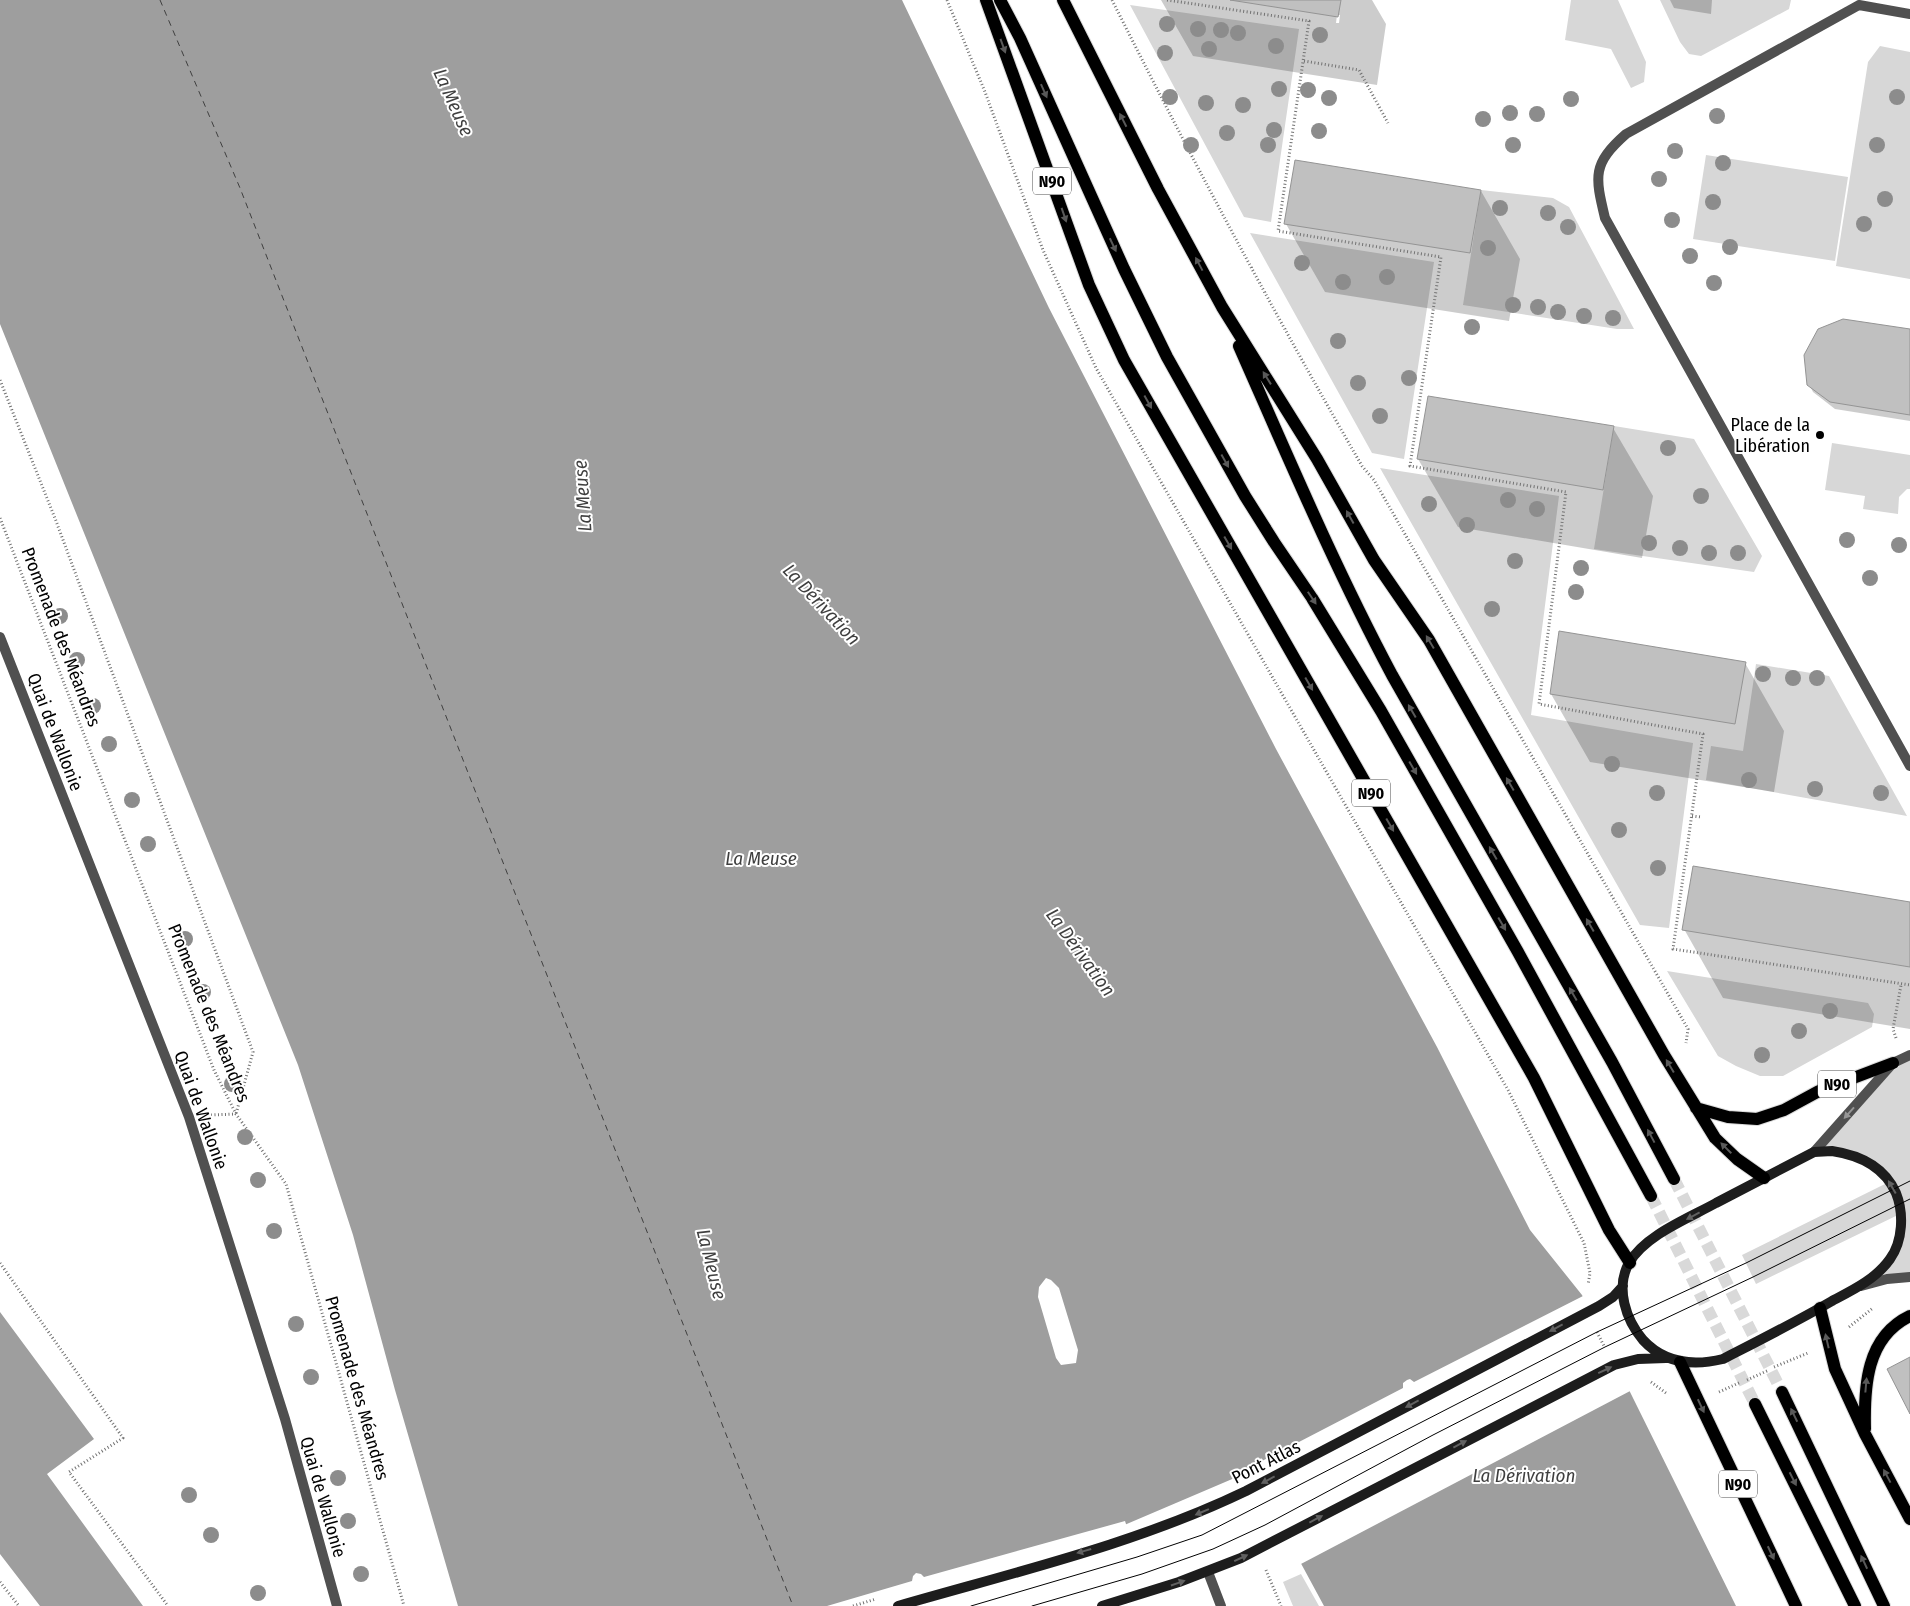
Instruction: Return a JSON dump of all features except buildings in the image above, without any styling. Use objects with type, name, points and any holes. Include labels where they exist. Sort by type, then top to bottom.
[{"type":"main road","name":"N90","points":[[986,0],[1088,284],[1121,352],[1534,1078],[1609,1230],[1630,1262]]},
{"type":"main road","name":"N90","points":[[1000,0],[1020,38],[1099,216],[1168,357],[1245,496],[1318,606],[1381,711],[1518,952],[1651,1196]]},
{"type":"main road","points":[[1063,0],[1153,180],[1222,307],[1317,458],[1374,560],[1429,640],[1680,1083],[1715,1138],[1737,1159],[1764,1178]]},
{"type":"main road","points":[[1222,307],[1317,526],[1358,611],[1397,684],[1612,1062],[1674,1180]]},
{"type":"main road","name":"N90","points":[[1696,1108],[1728,1117],[1757,1119],[1784,1110],[1819,1091],[1893,1063]]},
{"type":"main road","points":[[1820,1308],[1835,1369],[1865,1434],[1910,1519]]},
{"type":"main road","points":[[1865,1434],[1864,1400],[1866,1376],[1876,1348],[1888,1332],[1910,1316]]},
{"type":"main road","name":"N90","points":[[1680,1362],[1796,1606]]},
{"type":"main road","points":[[1782,1392],[1884,1606]]},
{"type":"main road","points":[[1755,1404],[1855,1606]]},
{"type":"street","points":[[1910,14],[1859,2],[1626,134],[1611,147],[1600,164],[1598,188],[1605,218],[1910,766]]},
{"type":"street","name":"Quai de Wallonie","points":[[0,636],[188,1117],[284,1419],[337,1606]]},
{"type":"street","points":[[1814,1152],[1832,1151],[1851,1154],[1869,1162],[1890,1182],[1902,1213],[1898,1241],[1892,1258],[1878,1273],[1858,1287],[1723,1358],[1708,1362],[1680,1362],[1667,1358],[1650,1347],[1636,1332],[1627,1317],[1623,1286],[1630,1262],[1645,1245],[1658,1236],[1814,1152],[1893,1063],[1908,1056]]},
{"type":"street","points":[[1858,1287],[1910,1277]]},
{"type":"street","name":"Pont Atlas","points":[[898,1606],[1131,1538],[1188,1517],[1246,1491],[1599,1306],[1613,1297],[1623,1286]]},
{"type":"street","points":[[1102,1606],[1208,1572],[1273,1542],[1614,1365],[1638,1359],[1667,1358]]},
{"type":"street","points":[[1208,1572],[1220,1606]]},
{"type":"path","points":[[947,0],[985,92],[1043,250],[1096,368],[1508,1090],[1584,1243],[1590,1273]]},
{"type":"path","points":[[1112,0],[1220,212],[1300,358],[1362,466],[1374,480],[1688,1029],[1680,1083]]},
{"type":"path","points":[[1167,0],[1309,21],[1278,231],[1441,257],[1410,466],[1566,492],[1539,704],[1704,734],[1673,949],[1900,985],[1910,985]]},
{"type":"path","points":[[1304,61],[1359,70],[1388,123]]},
{"type":"path","points":[[0,380],[56,521],[253,1052],[236,1114]]},
{"type":"path","name":"Promenade des Méandres","points":[[0,518],[214,1070],[236,1114],[286,1184],[404,1606]]},
{"type":"path","points":[[1692,816],[1701,817]]},
{"type":"path","points":[[1900,985],[1893,1029],[1908,1056]]},
{"type":"path","points":[[0,1263],[123,1438],[69,1472],[168,1606]]},
{"type":"path","points":[[1647,1380],[1656,1384],[1667,1394],[1678,1410],[1828,1344],[1877,1306]]},
{"type":"path","points":[[1588,1311],[1614,1365]]},
{"type":"path","points":[[1265,1567],[1281,1606]]},
{"type":"path","points":[[0,1582],[20,1606]]},
{"type":"shaded area","points":[[1571,0],[1618,0],[1646,62],[1644,82],[1631,88],[1611,49],[1565,40]]},
{"type":"shaded area","points":[[1660,0],[1791,0],[1789,9],[1701,56],[1689,54],[1680,42]]},
{"type":"shaded area","points":[[1130,5],[1299,29],[1271,222],[1244,217]]},
{"type":"shaded area","points":[[1880,46],[1910,52],[1910,279],[1836,266],[1868,62]]},
{"type":"shaded area","points":[[1706,155],[1848,177],[1835,261],[1693,239]]},
{"type":"shaded area","points":[[1481,190],[1553,198],[1569,207],[1634,329],[1617,329],[1463,305]]},
{"type":"shaded area","points":[[1250,233],[1434,262],[1404,459],[1372,453]]},
{"type":"shaded area","points":[[1614,426],[1694,439],[1762,556],[1754,572],[1594,549]]},
{"type":"shaded area","points":[[1832,443],[1910,455],[1910,489],[1907,489],[1899,497],[1898,514],[1863,509],[1865,496],[1825,490]]},
{"type":"shaded area","points":[[1380,468],[1559,496],[1531,715],[1693,743],[1669,928],[1640,925]]},
{"type":"shaded area","points":[[1756,664],[1829,676],[1907,816],[1706,780],[1711,746],[1743,751]]},
{"type":"shaded area","points":[[1667,971],[1868,1003],[1874,1014],[1872,1027],[1783,1076],[1760,1076],[1718,1056]]},
{"type":"shaded area","points":[[1910,1055],[1910,1277],[1858,1287],[1891,1257],[1902,1213],[1756,1284],[1742,1255],[1889,1182],[1869,1163],[1814,1152],[1893,1063]]},
{"type":"shaded area","points":[[1301,1574],[1319,1606],[1293,1606],[1283,1582]]},
{"type":"water","name":"La Meuse","points":[[0,0],[902,0],[1049,308],[1276,749],[1437,1047],[1530,1230],[1582,1295],[1736,1606],[1324,1606],[1251,1471],[1115,1529],[1139,1606],[458,1606],[395,1390],[353,1235],[298,1065],[0,324]],"holes":[[[1046,1278],[1059,1288],[1078,1350],[1076,1363],[1061,1365],[1056,1358],[1038,1297],[1039,1287]]]},
{"type":"water","points":[[0,1312],[94,1439],[47,1474],[143,1606],[40,1606],[0,1554]]},
{"type":"pier","points":[[1585,1295],[1632,1390],[1299,1565],[1250,1474],[1239,1479],[1237,1474],[1403,1388],[1403,1383],[1407,1380],[1410,1379],[1414,1382]]},
{"type":"pier","points":[[1125,1521],[1127,1527],[1118,1530],[1141,1606],[827,1606],[912,1581],[916,1573],[924,1577]]},
{"type":"ferry route","points":[[160,0],[240,188],[793,1606]]},
{"type":"tunnel","points":[[1674,1179],[1782,1392]]},
{"type":"tunnel","points":[[1651,1196],[1755,1404]]},
{"type":"tram line","points":[[971,1606],[1137,1557],[1202,1535],[1597,1332],[1746,1263],[1910,1181]]},
{"type":"tram line","points":[[1032,1606],[1142,1574],[1213,1549],[1265,1525],[1433,1435],[1605,1347],[1753,1277],[1910,1199]]},
{"type":"place","name":"Place de la Libération","points":[[1820,435]]},
{"type":"water label","name":"La Dérivation","points":[[822,604]]},
{"type":"water label","name":"La Dérivation","points":[[1081,952]]},
{"type":"water label","name":"La Dérivation","points":[[1524,1475]]}]
